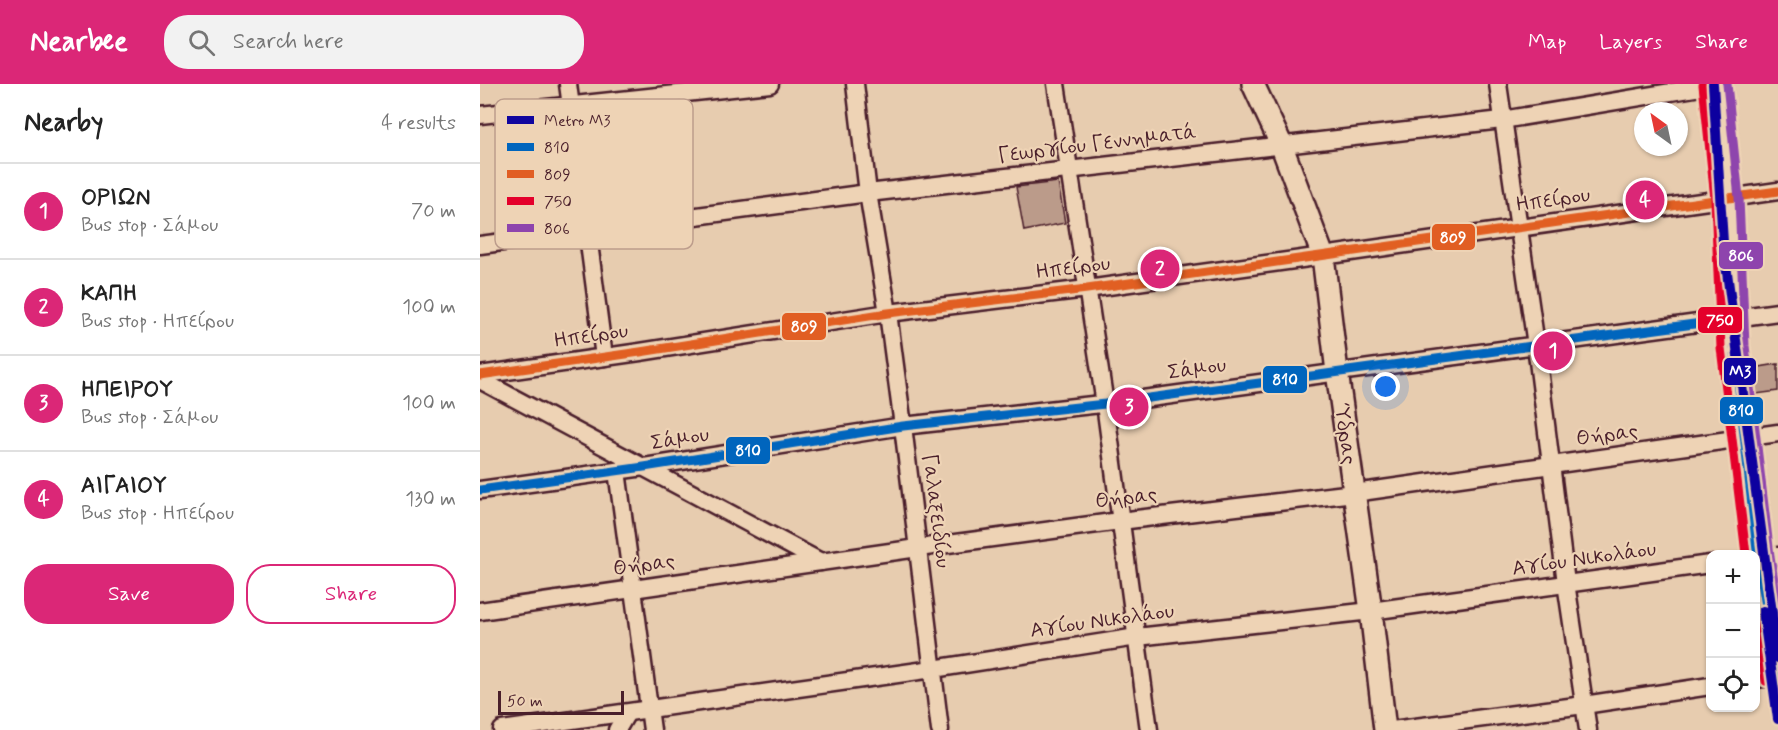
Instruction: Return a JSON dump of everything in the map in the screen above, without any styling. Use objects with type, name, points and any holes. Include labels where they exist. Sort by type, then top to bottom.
[{"type":"street","points":[[568,84],[569,99]]},
{"type":"street","points":[[634,99],[770,84]]},
{"type":"street","name":"Γαλαξειδίου","points":[[855,84],[868,193],[888,313],[903,426],[940,730]]},
{"type":"street","points":[[1056,84],[1105,404],[1149,730]]},
{"type":"street","name":"Ύδρας","points":[[1253,84],[1281,144],[1323,256],[1371,611],[1384,730]]},
{"type":"street","points":[[1498,84],[1588,730]]},
{"type":"street","points":[[1717,84],[1727,198],[1731,319],[1743,438],[1764,557],[1778,677],[1760,679]]},
{"type":"street","name":"Γεωργίου Γεννηματά","points":[[693,216],[1281,144],[1502,120],[1717,84]]},
{"type":"street","points":[[480,115],[495,114]]},
{"type":"street","name":"Ηπείρου","points":[[480,375],[888,313],[1087,289],[1778,191]]},
{"type":"street","name":"Γεωργίου Γεννηματά","points":[[480,245],[495,243]]},
{"type":"street","points":[[589,249],[604,357]]},
{"type":"street","name":"Σάμου","points":[[480,490],[644,468],[903,426],[1105,404],[1778,312]]},
{"type":"street","points":[[480,380],[821,562]]},
{"type":"street","name":"Θήρας","points":[[480,611],[918,548],[1354,493],[1778,433]]},
{"type":"street","points":[[617,471],[652,730]]},
{"type":"street","name":"Αγίου Νικολάου","points":[[502,730],[1137,638],[1371,611],[1706,565]]},
{"type":"street","points":[[1392,730],[1706,687]]},
{"type":"street","points":[[617,730],[627,713]]},
{"type":"building","points":[[1058,182],[1065,223],[1024,231],[1016,187]]},
{"type":"building","points":[[1778,364],[1778,391],[1756,394],[1753,368]]},
{"type":"metro line","name":"Μ3","points":[[1713,84],[1723,242],[1778,658]]},
{"type":"metro line","name":"Μ3","points":[[1763,611],[1778,719]]},
{"type":"transit line","name":"806","points":[[1727,84],[1739,198],[1745,346],[1778,605]]},
{"type":"transit line","name":"750","points":[[1703,85],[1715,199],[1721,348],[1746,550]]},
{"type":"transit line","name":"809","points":[[480,375],[888,313],[1087,289],[1778,191]]},
{"type":"transit line","name":"810","points":[[480,490],[903,426],[1105,404],[1731,319],[1758,558],[1778,679]]},
{"type":"transit line","name":"750","points":[[1760,642],[1766,681]]},
{"type":"place","name":"ΑΙΓΑΙΟΥ","points":[[1645,200]]},
{"type":"place","name":"ΚΑΠΗ","points":[[1160,269]]},
{"type":"place","name":"ΟΡΙΩΝ","points":[[1553,351]]},
{"type":"place","name":"ΗΠΕΙΡΟΥ","points":[[1129,407]]}]
